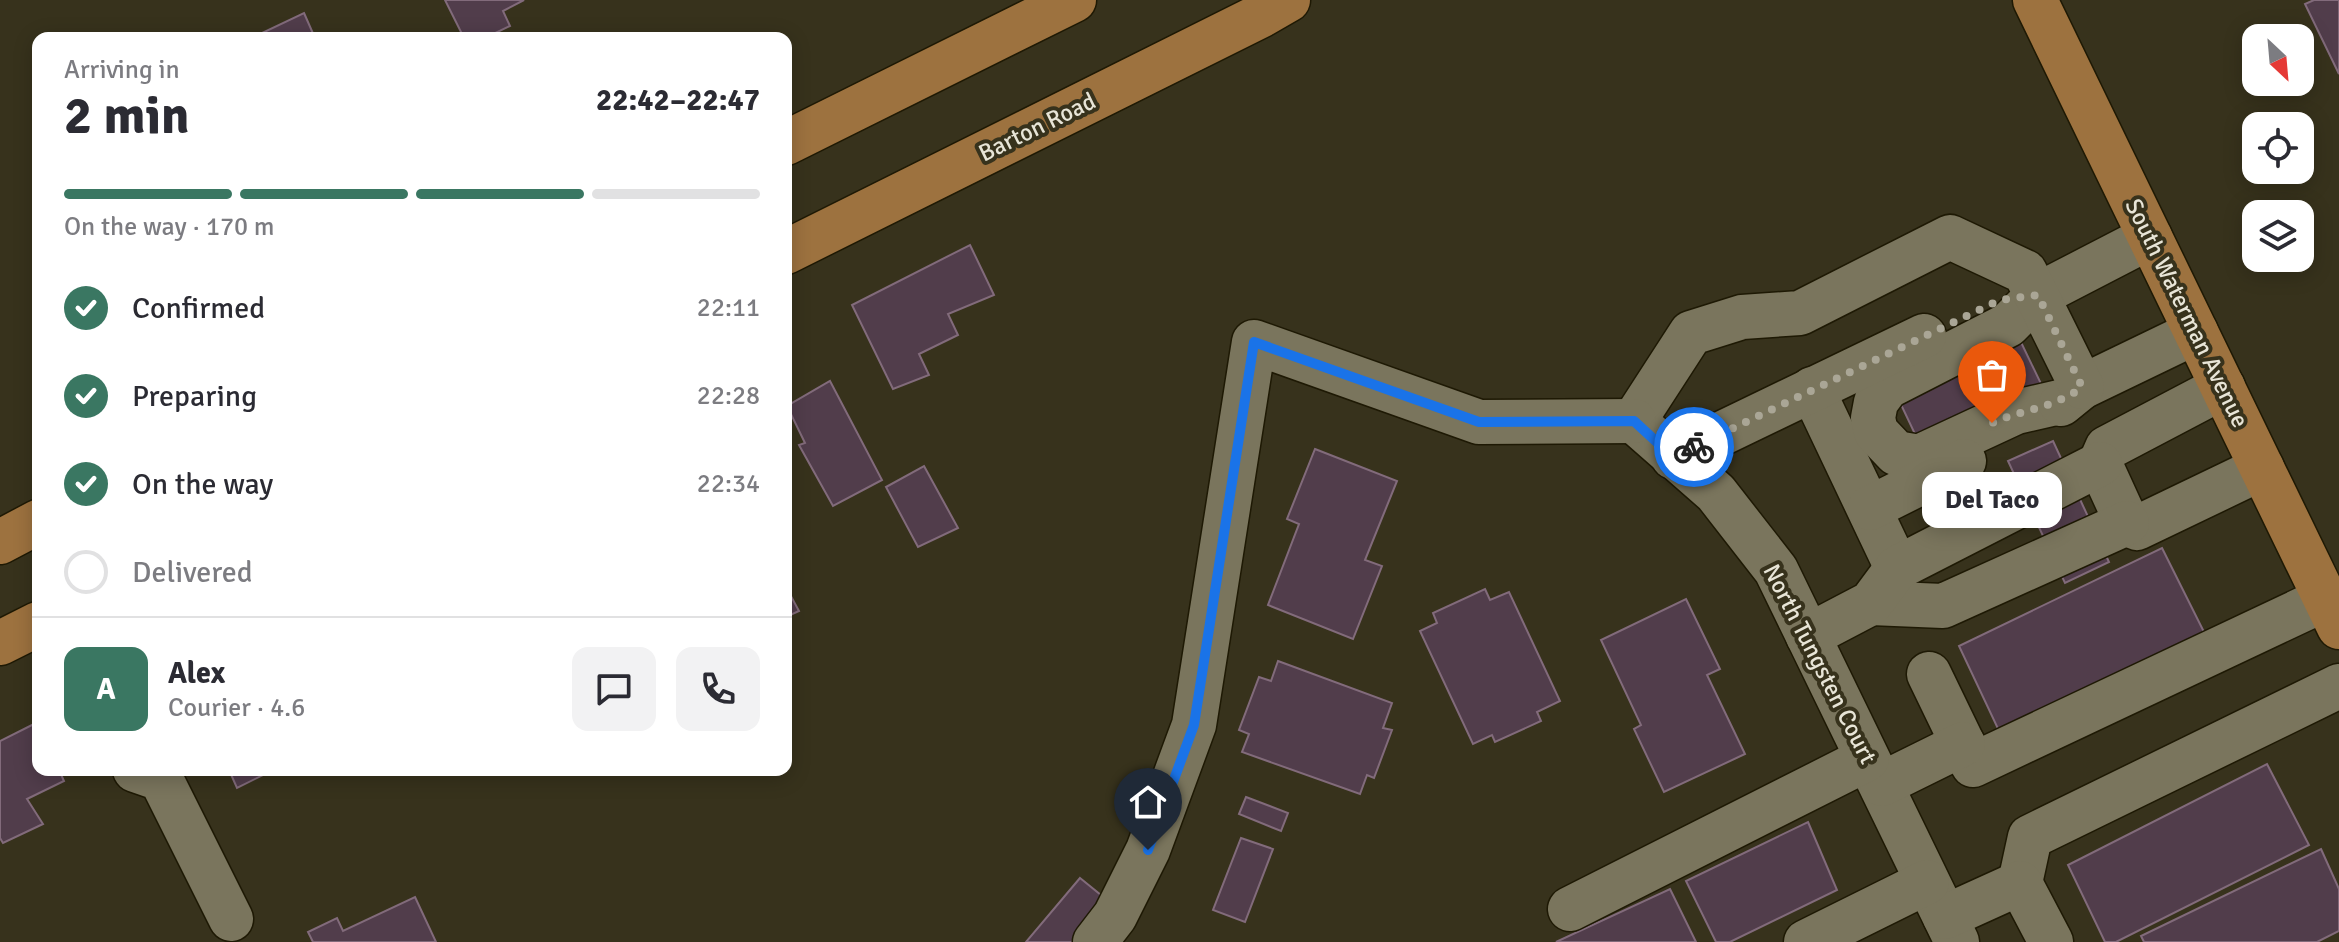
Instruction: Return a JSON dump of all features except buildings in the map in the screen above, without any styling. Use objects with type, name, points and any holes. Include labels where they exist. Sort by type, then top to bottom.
[{"type":"main road","points":[[792,140],[1074,0]]},
{"type":"main road","name":"Barton Road","points":[[792,249],[1288,0]]},
{"type":"main road","name":"South Waterman Avenue","points":[[2035,0],[2332,613]]},
{"type":"main road","points":[[2070,0],[2086,105]]},
{"type":"main road","points":[[0,542],[32,525]]},
{"type":"main road","points":[[0,643],[32,627]]},
{"type":"street","points":[[1095,942],[1115,916],[1148,850],[1194,725],[1254,342],[1479,422],[1634,421],[1691,333],[1742,317],[1800,313],[1950,237],[2025,272],[2038,295],[2073,394]]},
{"type":"street","points":[[2150,237],[2038,295],[2008,325],[1887,387],[1876,402],[1873,418],[1876,432],[1896,453],[1919,457],[2016,412],[2073,394],[2196,332]]},
{"type":"street","points":[[1673,457],[2000,300],[2038,295]]},
{"type":"street","points":[[1808,636],[1871,603],[1897,568],[2100,464],[2107,448],[2223,387]]},
{"type":"street","points":[[1812,389],[1897,568]]},
{"type":"street","points":[[1870,508],[2027,430],[2073,394]]},
{"type":"street","name":"North Tungsten Court","points":[[1634,421],[1716,493],[1776,570],[1943,914]]},
{"type":"street","points":[[2100,464],[2127,523],[2137,528],[2262,468]]},
{"type":"street","points":[[1871,603],[1943,606],[2127,523]]},
{"type":"street","points":[[1929,674],[1973,765],[2332,613]]},
{"type":"street","points":[[2051,942],[2020,883],[2030,837],[2339,686]]},
{"type":"street","points":[[1570,909],[1875,772],[1963,744]]},
{"type":"street","points":[[152,776],[161,779],[231,919]]},
{"type":"street","points":[[1806,942],[1943,914],[2020,883]]},
{"type":"way so far","points":[[1694,447],[2000,300],[2038,295],[2082,387],[2064,401],[2016,412],[1992,423]]},
{"type":"place","name":"Del Taco","points":[[1992,423]]},
{"type":"route","points":[[1148,850],[1194,725],[1254,342],[1479,422],[1634,421],[1673,457],[1694,447]]}]
